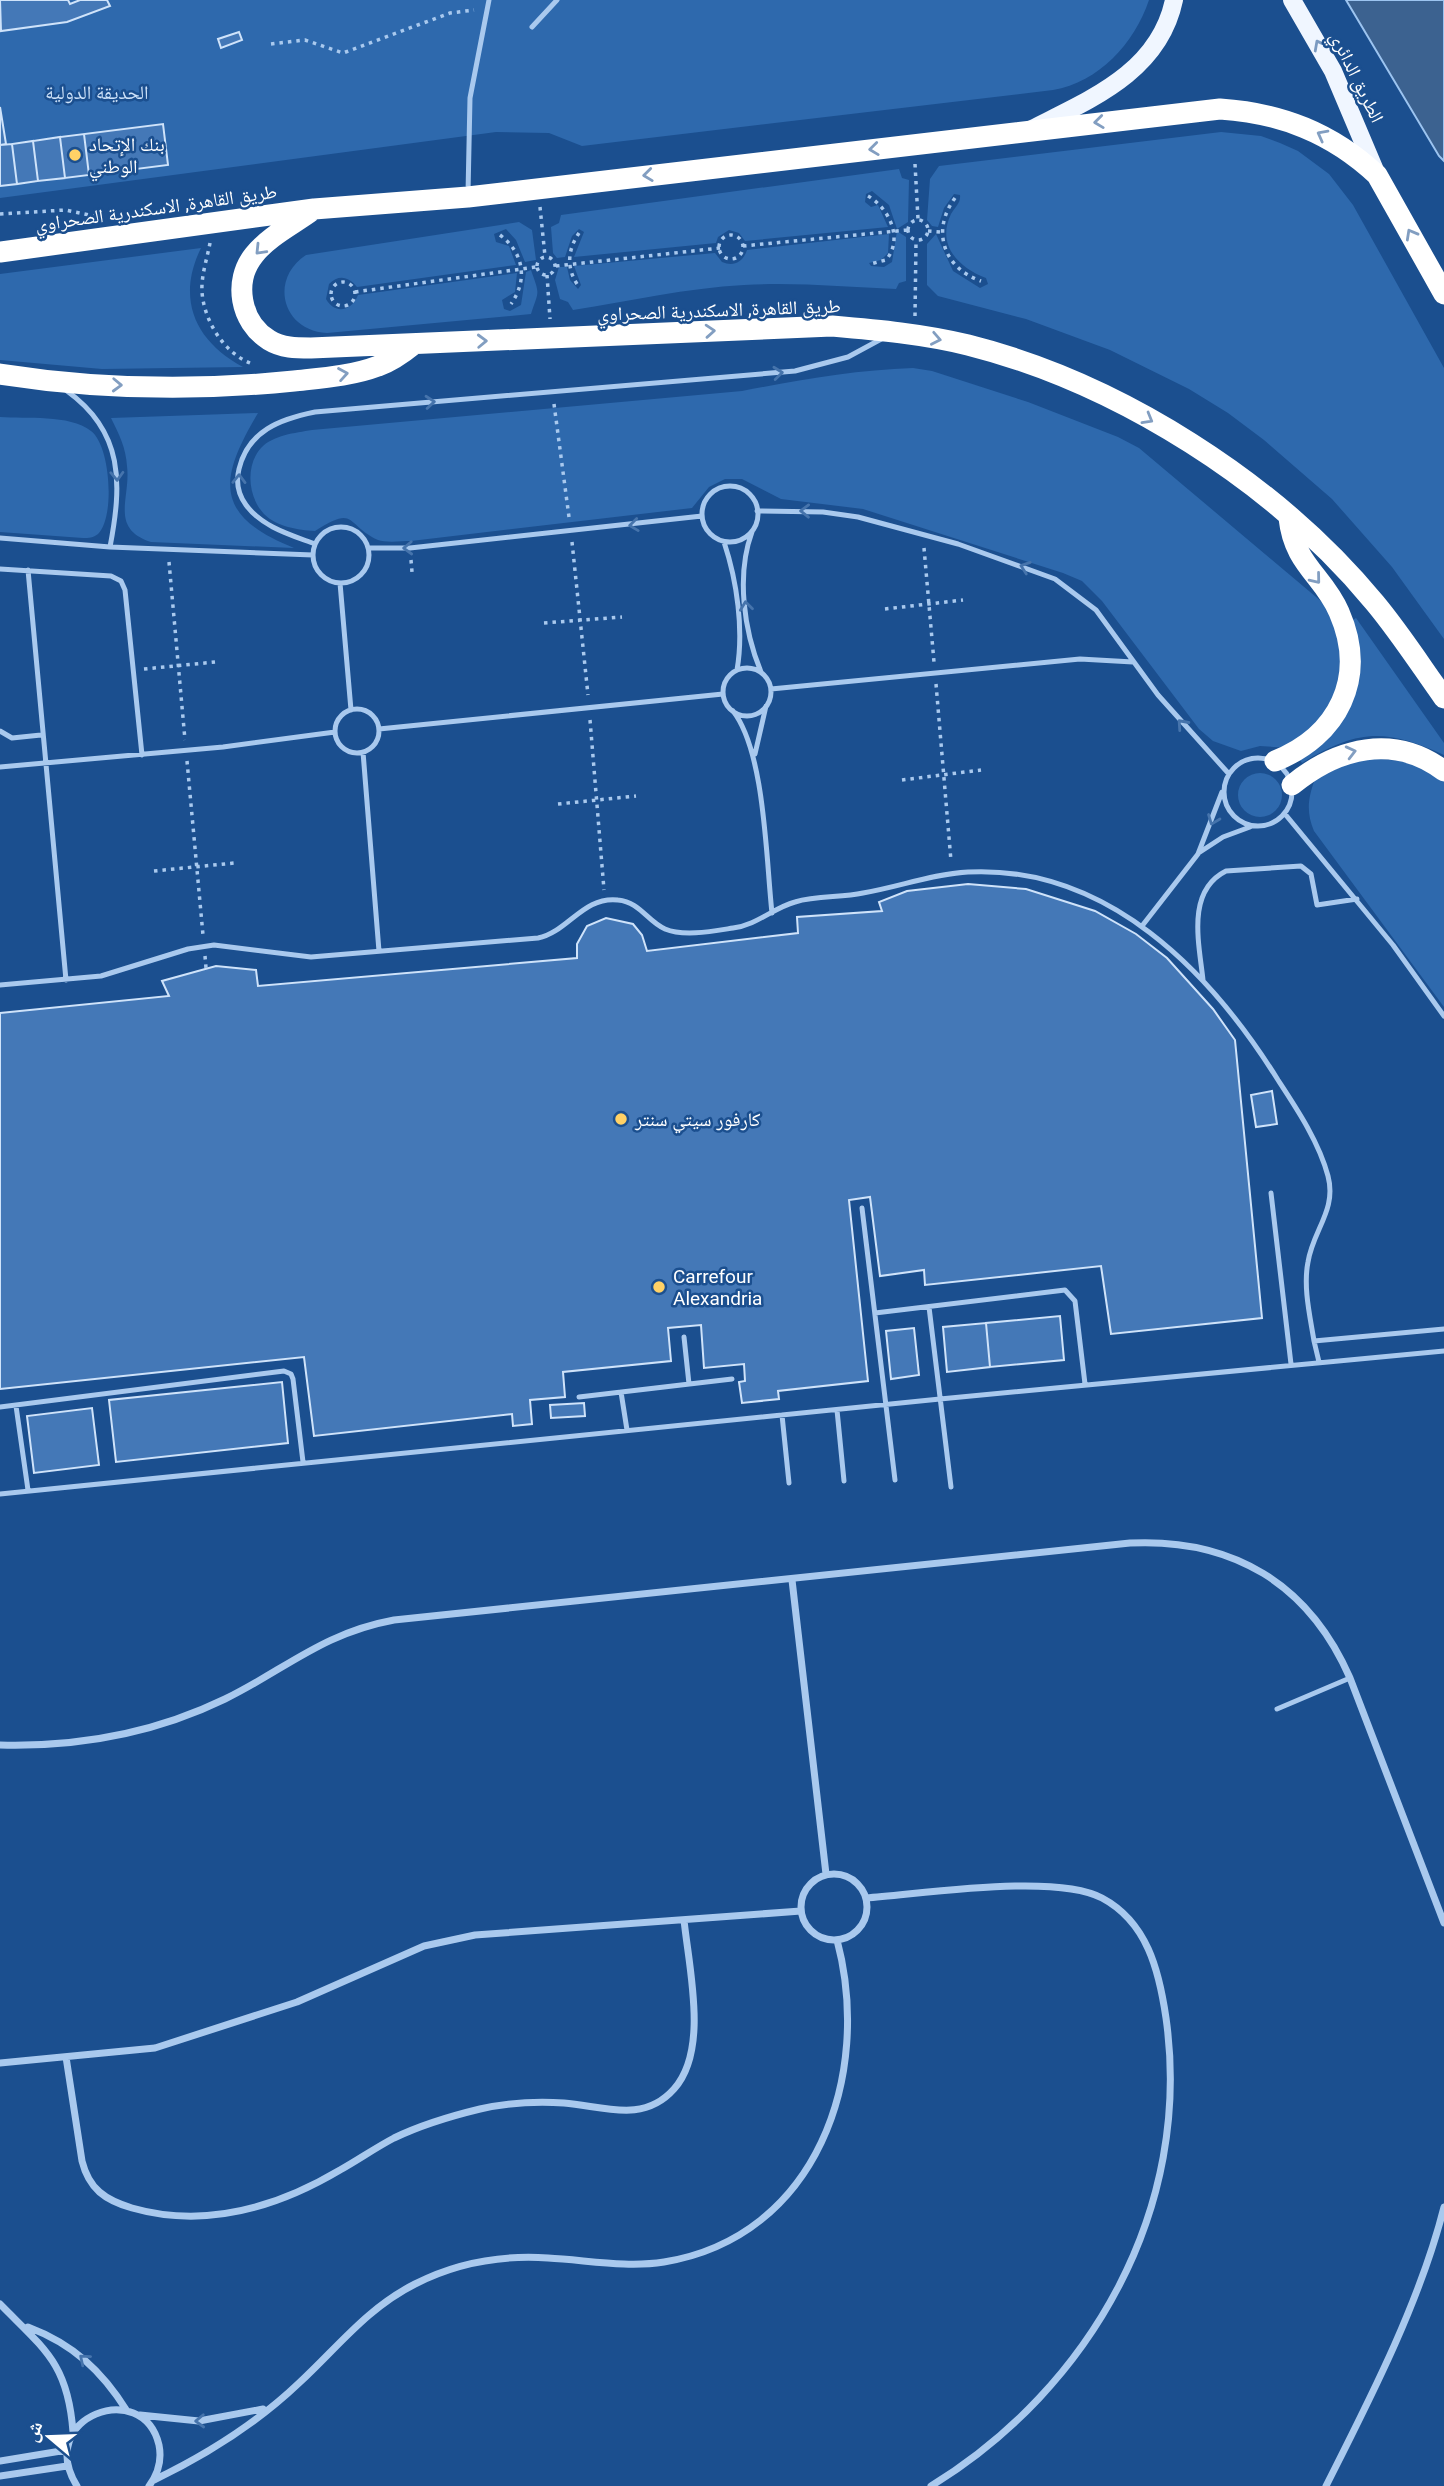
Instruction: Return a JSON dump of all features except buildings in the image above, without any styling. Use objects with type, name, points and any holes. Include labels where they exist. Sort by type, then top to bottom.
[{"type":"highway","name":"طريق القاهرة, الاسكندرية الصحراوي","points":[[0,252],[314,209],[468,197],[1198,110],[1242,110],[1305,126],[1344,147],[1377,175],[1444,294]]},
{"type":"highway","points":[[314,209],[266,243],[247,266],[242,293],[250,320],[269,340],[296,348],[414,344]]},
{"type":"highway","name":"طريق القاهرة, الاسكندرية الصحراوي","points":[[0,374],[56,383],[200,387],[302,380],[377,366],[414,344],[768,327],[832,326],[915,335],[1003,355],[1106,396],[1201,451],[1289,518],[1375,604],[1444,698]]},
{"type":"highway","points":[[1275,761],[1306,747],[1325,730],[1345,693],[1349,664],[1347,636],[1339,612],[1300,555],[1289,518]]},
{"type":"highway","points":[[1292,785],[1331,759],[1367,748],[1411,753],[1444,771]]},
{"type":"main road","points":[[1031,129],[1111,87],[1138,66],[1159,38],[1174,0]]},
{"type":"main road","name":"الطريق الدائري","points":[[1292,0],[1333,71],[1377,175]]},
{"type":"street","points":[[0,1745],[90,1740],[159,1724],[225,1699],[315,1645],[371,1624],[1130,1543],[1187,1544],[1235,1558],[1289,1592],[1319,1622],[1350,1678],[1444,1923]]},
{"type":"street","points":[[792,1580],[826,1874]]},
{"type":"street","points":[[826,1874],[848,1876],[862,1889],[866,1898],[866,1917],[862,1925],[847,1938],[837,1940],[811,1932],[801,1911],[806,1888],[826,1874]]},
{"type":"street","points":[[866,1898],[1048,1885],[1071,1887],[1100,1897],[1126,1915],[1145,1939],[1164,2006],[1169,2040],[1170,2109],[1160,2178],[1140,2242],[1111,2303],[1075,2359],[1031,2410],[981,2454],[931,2486]]},
{"type":"street","points":[[3,2061],[137,2052],[215,2031],[297,2002],[399,1955],[449,1939],[801,1911]]},
{"type":"street","points":[[66,2057],[82,2161],[97,2191],[114,2203],[167,2215],[220,2216],[246,2212],[311,2186],[396,2137],[454,2116],[538,2102],[619,2112],[648,2107],[660,2100],[681,2081],[693,2048],[684,1920]]},
{"type":"street","points":[[152,2483],[214,2448],[296,2386],[369,2313],[416,2284],[441,2273],[494,2259],[521,2257],[638,2264],[663,2262],[711,2249],[755,2225],[774,2209],[810,2163],[840,2092],[850,2026],[844,1968],[837,1940]]},
{"type":"street","points":[[1326,2486],[1429,2259],[1444,2207]]},
{"type":"street","points":[[0,2304],[24,2326],[57,2366],[69,2398],[73,2433],[67,2450],[67,2466],[77,2486]]},
{"type":"street","points":[[24,2326],[66,2344],[85,2358],[102,2374],[130,2412],[142,2418],[156,2436],[160,2458],[152,2483]]},
{"type":"street","points":[[73,2433],[96,2412],[130,2412],[200,2421],[222,2419],[267,2408]]},
{"type":"street","points":[[0,2461],[67,2450]]},
{"type":"street","points":[[0,2476],[67,2466]]},
{"type":"lane","points":[[468,197],[470,98],[489,0]]},
{"type":"lane","points":[[532,27],[557,0]]},
{"type":"lane","points":[[315,544],[262,521],[246,505],[238,488],[241,460],[250,443],[270,425],[288,417],[315,412],[795,371],[848,357],[893,331]]},
{"type":"lane","points":[[56,383],[83,403],[97,418],[115,456],[117,494],[110,547]]},
{"type":"lane","points":[[752,531],[745,538],[724,541],[709,533],[702,516],[707,498],[722,487],[732,486],[749,494],[757,511],[752,531],[744,558],[743,580],[751,647],[771,689],[754,757]]},
{"type":"lane","points":[[757,511],[841,514],[922,534],[1034,570],[1070,588],[1096,610],[1178,719],[1229,774]]},
{"type":"lane","points":[[369,548],[410,548],[702,516]]},
{"type":"lane","points":[[341,527],[361,536],[369,548],[366,566],[360,575],[341,583],[321,575],[313,555],[315,544],[321,535],[341,527]]},
{"type":"lane","points":[[0,538],[110,547],[313,555]]},
{"type":"lane","points":[[724,541],[732,570],[740,636],[737,670],[727,680],[723,694],[745,730],[754,757],[772,913]]},
{"type":"lane","points":[[0,569],[111,576],[121,581],[125,590],[142,755]]},
{"type":"lane","points":[[28,570],[41,735],[66,979]]},
{"type":"lane","points":[[341,583],[351,710]]},
{"type":"lane","points":[[771,689],[1080,659],[1134,662]]},
{"type":"lane","points":[[737,670],[753,669],[761,672]]},
{"type":"lane","points":[[379,729],[723,694]]},
{"type":"lane","points":[[733,711],[750,716],[766,706]]},
{"type":"lane","points":[[335,732],[342,715],[351,710],[369,713],[379,729]]},
{"type":"lane","points":[[335,732],[344,749],[363,752],[372,747],[379,729]]},
{"type":"lane","points":[[0,731],[12,738],[41,735]]},
{"type":"lane","points":[[0,767],[44,761],[142,755],[335,732]]},
{"type":"lane","points":[[363,752],[379,951]]},
{"type":"lane","points":[[1142,926],[1198,854],[1229,774],[1245,760],[1265,758],[1275,761],[1289,776],[1292,785],[1291,805],[1286,814],[1270,825],[1252,826],[1223,837],[1198,854]]},
{"type":"lane","points":[[1224,786],[1227,807],[1242,823],[1252,826]]},
{"type":"lane","points":[[1286,814],[1357,900],[1444,1016]]},
{"type":"lane","points":[[1203,980],[1198,913],[1205,887],[1215,876],[1226,871],[1301,866],[1311,874],[1317,905],[1357,900]]},
{"type":"lane","points":[[0,985],[118,972],[188,949],[214,945],[296,957],[545,936],[558,930],[577,912],[605,901],[630,903],[647,912],[660,926],[674,931],[741,927],[805,899],[864,893],[915,879],[952,873],[992,872],[1039,878],[1108,904],[1142,926],[1203,980],[1237,1019],[1307,1128],[1328,1175],[1331,1196],[1326,1218],[1308,1262],[1307,1290],[1319,1362]]},
{"type":"lane","points":[[1271,1193],[1292,1364]]},
{"type":"lane","points":[[862,1208],[895,1480]]},
{"type":"lane","points":[[875,1313],[1070,1292],[1075,1301],[1085,1384]]},
{"type":"lane","points":[[929,1307],[951,1487]]},
{"type":"lane","points":[[1314,1341],[1444,1329]]},
{"type":"lane","points":[[684,1337],[689,1384]]},
{"type":"lane","points":[[0,1494],[1085,1384],[1444,1351]]},
{"type":"lane","points":[[0,1407],[284,1371],[291,1374],[293,1379],[303,1462]]},
{"type":"lane","points":[[579,1397],[732,1380]]},
{"type":"lane","points":[[621,1392],[627,1430]]},
{"type":"lane","points":[[16,1406],[29,1490]]},
{"type":"lane","points":[[837,1410],[844,1481]]},
{"type":"lane","points":[[782,1415],[789,1483]]},
{"type":"lane","points":[[1277,1709],[1350,1678]]},
{"type":"path","points":[[271,44],[305,40],[343,52],[450,13],[487,8]]},
{"type":"path","points":[[914,144],[918,219]]},
{"type":"path","points":[[538,188],[545,256]]},
{"type":"path","points":[[869,195],[885,208],[892,231],[890,256],[882,263],[870,264]]},
{"type":"path","points":[[955,198],[948,208],[942,232],[946,254],[961,272],[981,281]]},
{"type":"path","points":[[0,214],[65,210],[109,220],[132,234]]},
{"type":"path","points":[[907,230],[912,221],[918,219],[925,223],[928,231]]},
{"type":"path","points":[[743,246],[907,230]]},
{"type":"path","points":[[907,230],[916,241],[915,335]]},
{"type":"path","points":[[928,231],[942,232]]},
{"type":"path","points":[[916,241],[924,238],[928,231]]},
{"type":"path","points":[[577,284],[569,264],[571,248],[579,233]]},
{"type":"path","points":[[500,235],[515,249],[522,268],[520,287],[511,304]]},
{"type":"path","points":[[733,235],[743,246],[740,256],[735,258],[725,257],[720,248],[723,238],[733,235]]},
{"type":"path","points":[[552,339],[547,275],[556,266],[720,248]]},
{"type":"path","points":[[545,256],[552,259],[556,266]]},
{"type":"path","points":[[536,267],[539,260],[545,256]]},
{"type":"path","points":[[355,292],[536,267]]},
{"type":"path","points":[[536,267],[540,273],[547,275]]},
{"type":"path","points":[[344,282],[349,283],[355,292],[352,303],[342,307],[337,305],[331,296],[334,286],[344,282]]},
{"type":"path","points":[[552,391],[581,620],[605,901]]},
{"type":"path","points":[[922,534],[952,873]]},
{"type":"path","points":[[885,609],[963,600]]},
{"type":"path","points":[[544,623],[622,617]]},
{"type":"path","points":[[133,670],[215,662]]},
{"type":"path","points":[[902,780],[981,770]]},
{"type":"path","points":[[558,804],[636,796]]},
{"type":"path","points":[[154,871],[234,863]]},
{"type":"green space","name":"الحديقة الدولية","points":[[0,0],[1149,0],[1134,31],[1113,58],[1085,79],[1053,90],[582,146],[549,133],[496,132],[0,198]]},
{"type":"green space","points":[[1221,132],[1261,136],[1280,143],[1298,151],[1329,174],[1353,205],[1444,368],[1444,639],[1392,567],[1332,499],[1264,440],[1228,413],[1189,389],[1110,350],[1026,319],[938,296],[927,285],[927,244],[936,234],[953,271],[980,288],[988,284],[986,278],[959,262],[948,245],[947,225],[959,203],[960,195],[954,194],[944,208],[938,227],[932,226],[927,220],[930,179],[939,166]]},
{"type":"green space","points":[[899,169],[902,178],[909,180],[908,222],[897,229],[889,205],[872,191],[866,194],[865,202],[871,207],[878,205],[888,227],[745,241],[739,233],[729,230],[718,237],[716,243],[574,257],[584,232],[579,229],[572,236],[565,257],[557,258],[553,253],[551,227],[559,223],[561,215]]},
{"type":"green space","points":[[519,222],[532,230],[536,260],[525,262],[516,240],[506,229],[494,234],[496,242],[509,246],[516,265],[357,287],[351,281],[340,278],[329,284],[326,299],[334,307],[343,309],[352,305],[358,295],[517,273],[515,292],[502,300],[504,309],[510,311],[521,305],[526,272],[531,270],[537,292],[531,314],[327,333],[312,330],[300,323],[291,314],[286,302],[287,277],[294,265],[306,255]]},
{"type":"green space","points":[[897,231],[906,237],[906,281],[899,283],[896,289],[801,284],[744,285],[680,292],[573,310],[568,302],[560,299],[555,280],[559,267],[567,267],[570,280],[578,289],[581,285],[574,266],[715,253],[722,262],[734,264],[747,250],[889,234],[888,253],[881,260],[869,263],[871,266],[884,267],[892,262]]},
{"type":"green space","points":[[201,248],[190,284],[195,317],[213,345],[243,367],[102,369],[0,360],[0,274]]},
{"type":"green space","points":[[913,368],[932,371],[1028,402],[1118,437],[1139,448],[1322,602],[1334,619],[1344,659],[1334,710],[1289,748],[1260,746],[1241,751],[1213,741],[1199,729],[1102,601],[1082,581],[863,509],[781,499],[742,479],[725,479],[709,487],[692,508],[394,542],[378,540],[345,518],[328,523],[315,531],[281,525],[264,514],[259,507],[250,481],[252,464],[261,448],[278,437],[299,432],[742,391],[827,376]]},
{"type":"green space","points":[[258,413],[236,458],[231,477],[231,494],[237,509],[249,523],[268,536],[294,548],[151,542],[130,529],[125,511],[126,459],[122,441],[111,418]]},
{"type":"green space","points":[[0,417],[47,418],[71,422],[91,431],[98,439],[106,466],[109,498],[107,513],[98,534],[83,538],[0,532]]},
{"type":"green space","points":[[1356,618],[1444,743],[1444,755],[1405,740],[1372,736],[1340,744],[1302,763],[1300,760],[1334,730],[1351,621]]},
{"type":"green space","points":[[1362,757],[1418,763],[1444,780],[1444,1007],[1311,824],[1309,805],[1315,779]]},
{"type":"green space","points":[[1260,773],[1275,780],[1282,795],[1275,810],[1260,817],[1245,810],[1238,795],[1245,780]]},
{"type":"shaded area","points":[[1346,0],[1444,0],[1444,161],[1439,156]]},
{"type":"place","name":"بنك الإتحاد الوطني","points":[[75,155]]},
{"type":"place","name":"كارفور سيتي سنتر","points":[[621,1119]]},
{"type":"place","name":"Carrefour Alexandria","points":[[659,1287]]}]
